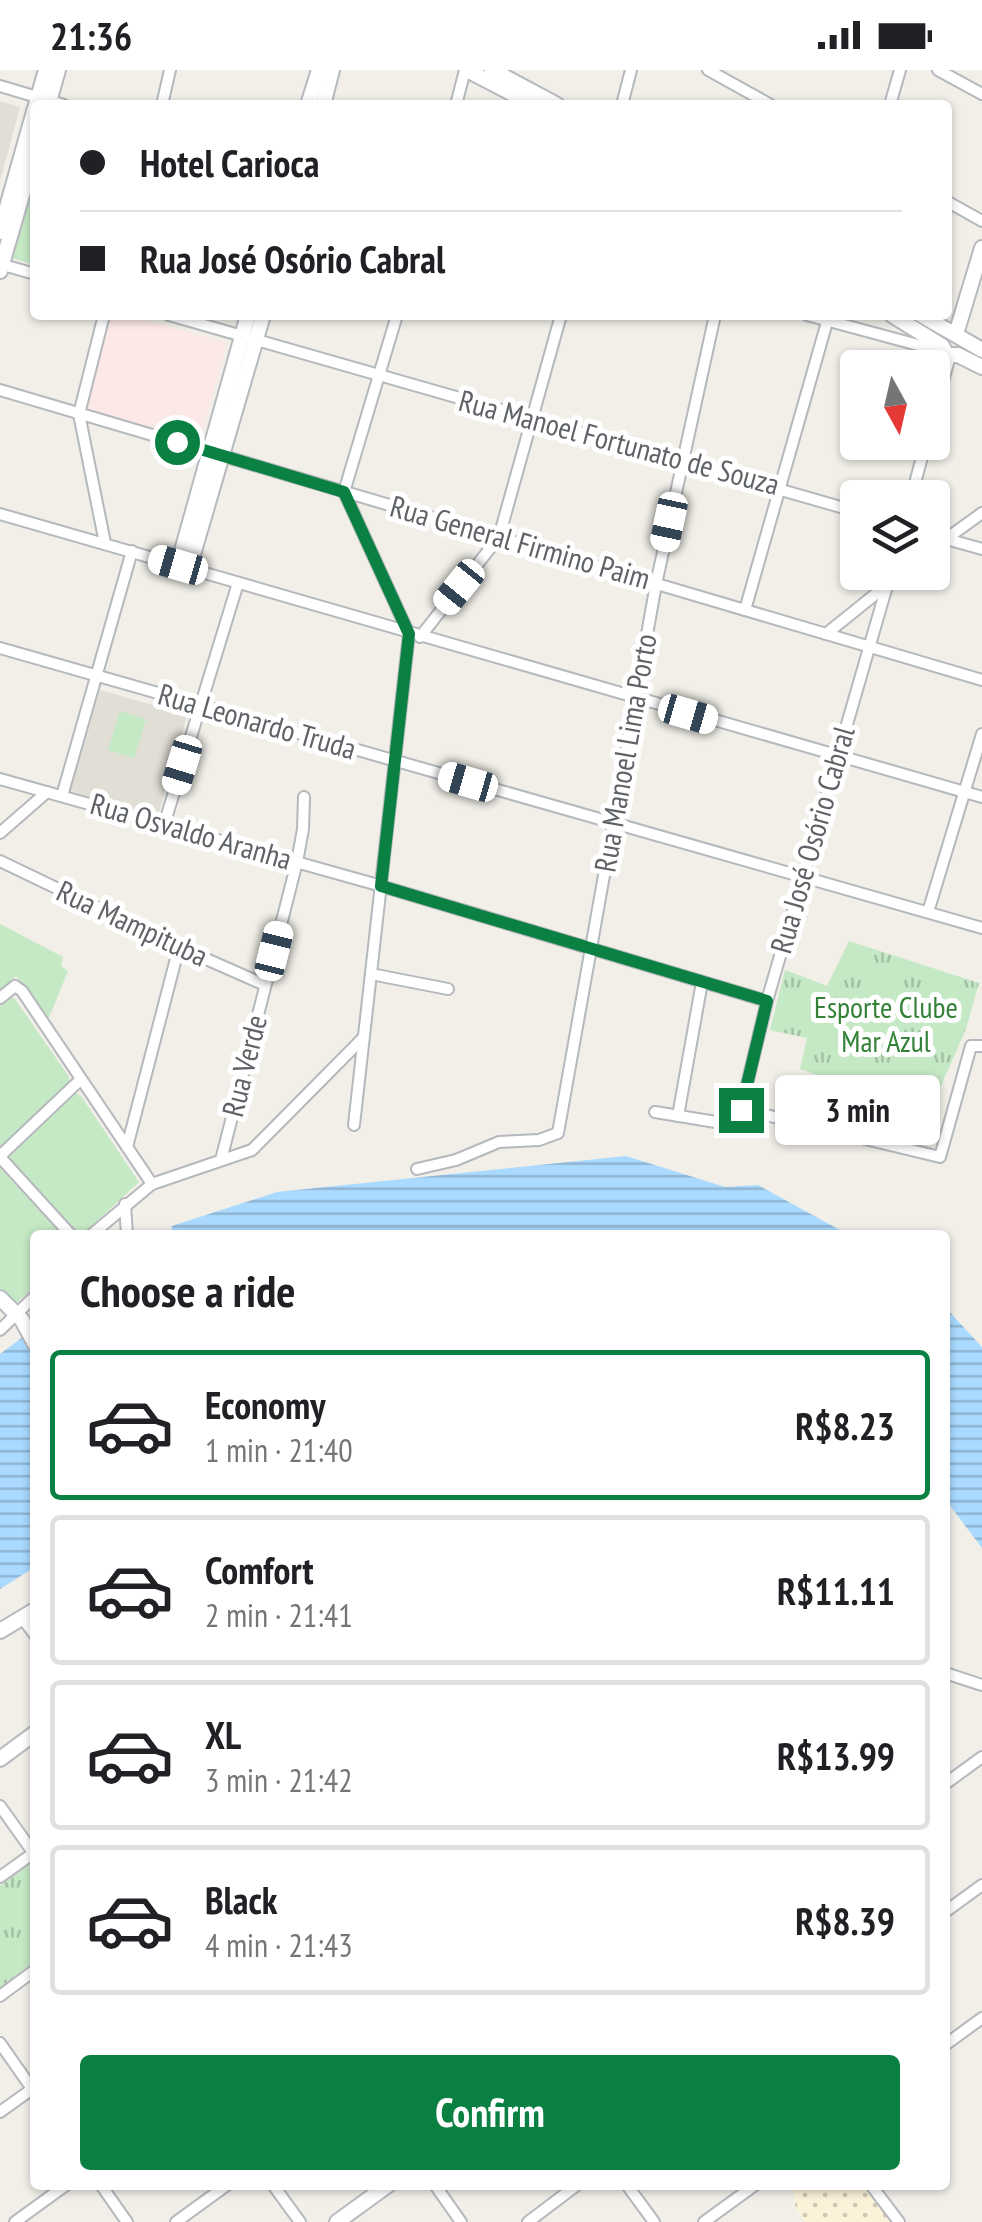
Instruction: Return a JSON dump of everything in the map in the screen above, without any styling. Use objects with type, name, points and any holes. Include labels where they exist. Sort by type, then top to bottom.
[{"type":"main road","points":[[45,100],[46,70]]},
{"type":"main road","points":[[47,100],[58,70]]},
{"type":"main road","points":[[309,100],[318,70]]},
{"type":"main road","points":[[324,100],[332,70]]},
{"type":"main road","points":[[466,70],[524,100]]},
{"type":"main road","points":[[492,70],[548,100]]},
{"type":"main road","points":[[1,266],[30,152]]},
{"type":"main road","points":[[0,232],[30,161]]},
{"type":"main road","points":[[957,335],[982,248]]},
{"type":"main road","points":[[248,320],[248,339]]},
{"type":"main road","points":[[183,567],[248,339],[259,320]]},
{"type":"main road","points":[[900,320],[945,350]]},
{"type":"main road","points":[[930,320],[982,350]]},
{"type":"main road","points":[[948,350],[945,337],[957,335]]},
{"type":"main road","points":[[950,353],[982,366]]},
{"type":"main road","points":[[0,1298],[30,1335]]},
{"type":"main road","points":[[0,1631],[28,1614]]},
{"type":"main road","points":[[0,1759],[30,1738]]},
{"type":"main road","points":[[337,2222],[381,2190]]},
{"type":"street","points":[[163,100],[170,70]]},
{"type":"street","points":[[457,100],[466,70]]},
{"type":"street","points":[[623,100],[631,70]]},
{"type":"street","points":[[708,70],[762,100]]},
{"type":"street","points":[[891,100],[900,70]]},
{"type":"street","points":[[938,70],[982,94]]},
{"type":"street","points":[[0,86],[35,100]]},
{"type":"street","points":[[952,204],[982,221]]},
{"type":"street","points":[[1,266],[30,273]]},
{"type":"street","points":[[103,320],[79,414],[105,543]]},
{"type":"street","name":"Rua Manoel Fortunato de Souza","points":[[185,320],[840,506]]},
{"type":"street","points":[[396,320],[344,492],[414,636]]},
{"type":"street","points":[[354,1126],[395,762],[414,636],[499,537],[560,320]]},
{"type":"street","name":"Rua Manoel Lima Porto","points":[[417,1169],[456,1160],[498,1142],[539,1140],[558,1134],[656,584],[714,320]]},
{"type":"street","points":[[746,610],[827,320]]},
{"type":"street","points":[[835,320],[941,350]]},
{"type":"street","name":"Rua General Firmino Paim","points":[[0,390],[982,680]]},
{"type":"street","points":[[950,535],[982,513]]},
{"type":"street","points":[[0,514],[982,797]]},
{"type":"street","points":[[950,539],[982,549]]},
{"type":"street","points":[[62,796],[132,551]]},
{"type":"street","points":[[164,825],[238,583]]},
{"type":"street","points":[[826,634],[882,590]]},
{"type":"street","name":"Rua José Osório Cabral","points":[[741,1110],[767,1001],[886,590]]},
{"type":"street","name":"Rua Leonardo Truda","points":[[0,648],[982,928]]},
{"type":"street","points":[[928,912],[982,734]]},
{"type":"street","name":"Rua Osvaldo Aranha","points":[[0,778],[767,1001]]},
{"type":"street","points":[[0,833],[46,792]]},
{"type":"street","name":"Rua Verde","points":[[221,1160],[304,829],[304,797]]},
{"type":"street","name":"Rua Mampituba","points":[[0,860],[265,985]]},
{"type":"street","points":[[127,1146],[179,947]]},
{"type":"street","points":[[371,974],[448,989]]},
{"type":"street","points":[[678,1116],[702,982]]},
{"type":"street","points":[[0,998],[15,986],[152,1184]]},
{"type":"street","points":[[97,1230],[152,1184],[252,1150],[364,1038]]},
{"type":"street","points":[[655,1112],[728,1124],[741,1110],[940,1157],[976,1046]]},
{"type":"street","points":[[66,1230],[0,1157],[80,1080]]},
{"type":"street","points":[[126,1204],[127,1230]]},
{"type":"street","points":[[0,1330],[30,1300]]},
{"type":"street","points":[[950,1675],[982,1685]]},
{"type":"street","points":[[950,1780],[982,1757]]},
{"type":"street","points":[[0,1806],[30,1846]]},
{"type":"street","points":[[0,1877],[30,1856]]},
{"type":"street","points":[[950,1908],[982,1885]]},
{"type":"street","points":[[0,1996],[30,1974]]},
{"type":"street","points":[[950,2041],[982,2018]]},
{"type":"street","points":[[0,2044],[30,2084]]},
{"type":"street","points":[[0,2112],[30,2092]]},
{"type":"street","points":[[15,2222],[59,2190]]},
{"type":"street","points":[[105,2190],[127,2222]]},
{"type":"street","points":[[176,2222],[221,2190]]},
{"type":"street","points":[[277,2190],[300,2222]]},
{"type":"street","points":[[439,2190],[461,2222]]},
{"type":"street","points":[[528,2222],[570,2190]]},
{"type":"street","points":[[631,2190],[654,2222]]},
{"type":"street","points":[[704,2222],[747,2190]]},
{"type":"street","points":[[874,2190],[898,2222]]},
{"type":"shaded area","points":[[0,101],[20,107],[0,181]]},
{"type":"shaded area","points":[[111,320],[145,320],[227,343],[199,442],[85,410]]},
{"type":"shaded area","points":[[100,690],[187,715],[158,816],[70,791]]},
{"type":"green space","points":[[30,194],[30,263],[12,258]]},
{"type":"green space","points":[[120,711],[146,719],[134,758],[108,750]]},
{"type":"green space","points":[[0,924],[63,957],[61,966],[68,971],[48,1020],[16,976],[0,992]]},
{"type":"green space","name":"Esporte Clube Mar Azul","points":[[849,941],[979,983],[966,1029],[929,1113],[800,1069],[807,1038],[770,1030],[785,970],[827,986]]},
{"type":"green space","points":[[8,997],[15,999],[69,1077],[69,1084],[0,1149],[0,1005]]},
{"type":"green space","points":[[74,1092],[81,1096],[139,1182],[87,1230],[73,1230],[5,1159]]},
{"type":"green space","points":[[0,1168],[57,1230],[30,1230],[30,1291],[11,1308],[0,1296]]},
{"type":"green space","points":[[30,1864],[30,1971],[0,1993],[0,1886]]},
{"type":"sand","points":[[880,2190],[896,2213],[892,2222],[805,2222],[796,2209],[793,2191]]},
{"type":"water","points":[[626,1156],[725,1187],[758,1185],[840,1230],[172,1230],[172,1226],[277,1192]]},
{"type":"water","points":[[950,1312],[982,1347],[982,1548],[950,1506]]},
{"type":"water","points":[[30,1332],[30,1570],[0,1589],[0,1354]]},
{"type":"route","points":[[177,442],[344,492],[409,634],[381,886],[767,1001],[741,1110]]}]
